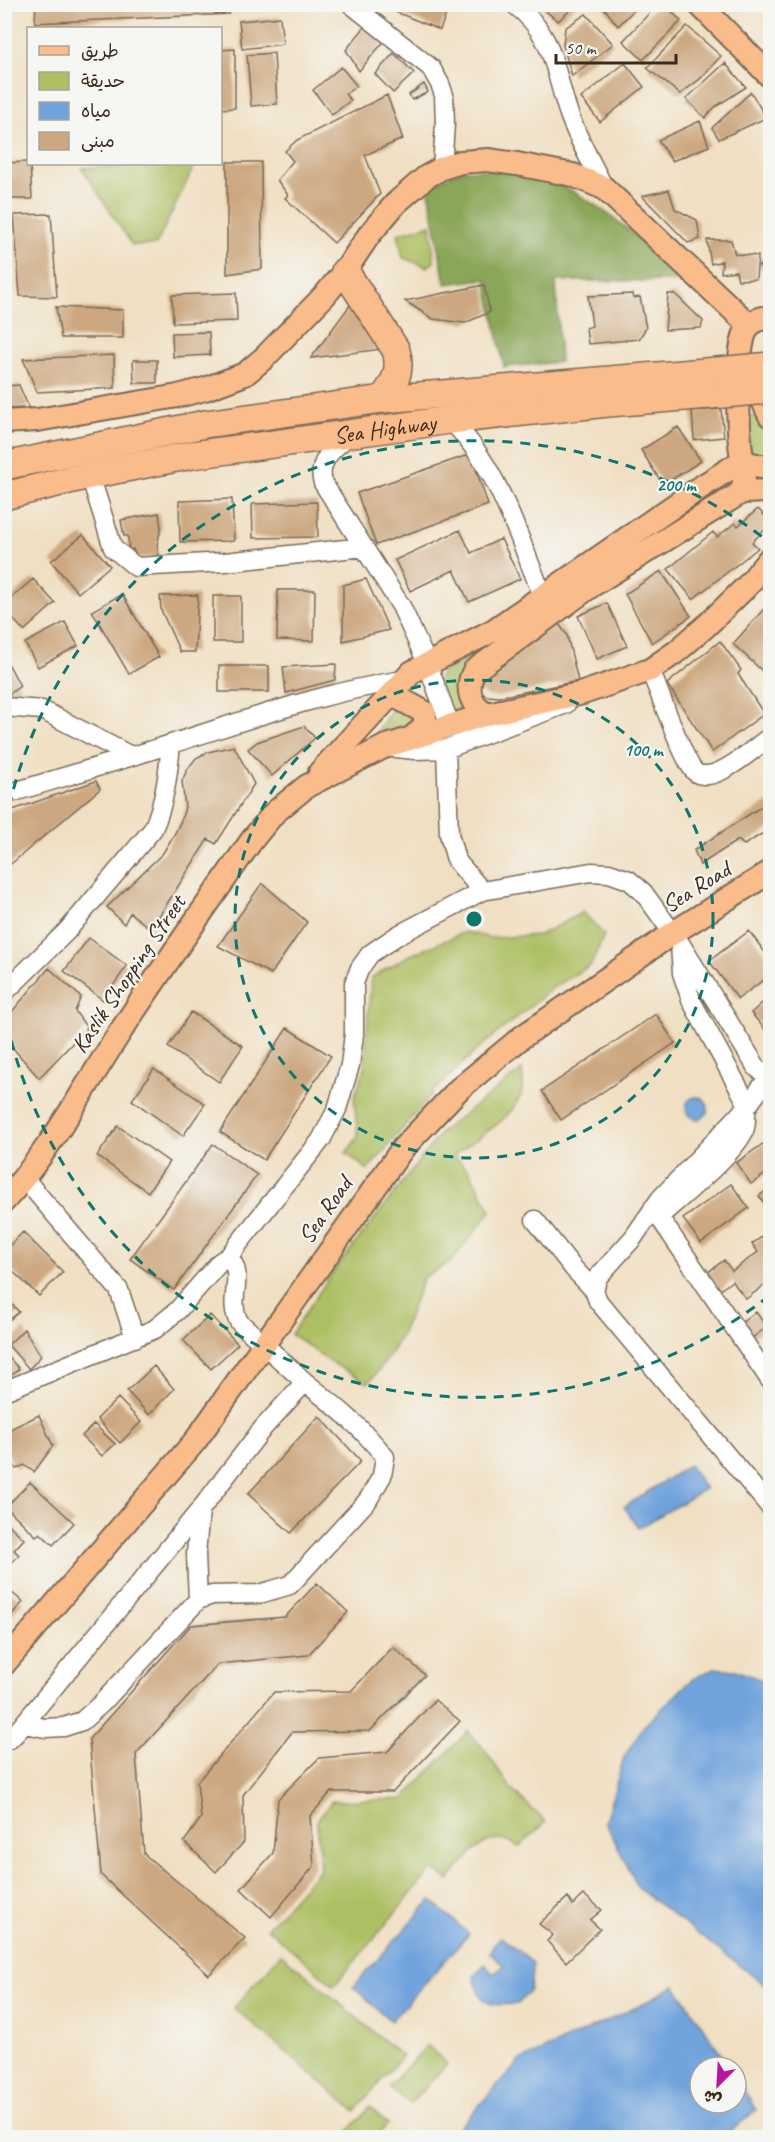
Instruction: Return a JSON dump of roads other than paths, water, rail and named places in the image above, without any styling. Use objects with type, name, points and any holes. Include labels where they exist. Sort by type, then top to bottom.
[{"type":"highway","points":[[345,271],[396,350],[399,360],[398,374],[383,399]]},
{"type":"highway","name":"Sea Highway","points":[[4,496],[192,454],[450,420],[620,402],[726,382]]},
{"type":"highway","name":"Sea Highway","points":[[4,466],[205,424],[383,399],[726,382],[770,390]]},
{"type":"main road","points":[[699,4],[771,76]]},
{"type":"main road","points":[[4,422],[47,418],[178,396],[245,374],[264,358],[345,271],[369,235],[411,188],[442,168],[461,162],[488,160],[517,164],[573,175],[604,188],[760,328]]},
{"type":"main road","points":[[760,328],[756,320],[771,317]]},
{"type":"main road","points":[[760,328],[753,338],[750,352],[753,374],[761,397],[770,390]]},
{"type":"main road","points":[[742,492],[745,471],[739,399],[742,345],[745,332],[760,328]]},
{"type":"main road","points":[[487,714],[478,709],[471,696],[470,678],[474,671],[547,605],[704,485],[739,463],[771,468]]},
{"type":"main road","points":[[547,605],[641,554],[742,492],[771,491]]},
{"type":"main road","name":"Kaslik Shopping Street","points":[[307,786],[384,747],[487,714],[583,693],[650,670],[676,652],[706,626],[748,585],[771,558]]},
{"type":"main road","name":"Kaslik Shopping Street","points":[[4,1201],[53,1140],[172,954],[252,840],[274,813],[307,786],[397,687],[427,663],[547,605]]},
{"type":"main road","points":[[397,687],[424,712],[426,717],[424,726],[411,738]]},
{"type":"main road","name":"Sea Road","points":[[4,1664],[196,1440],[402,1148],[430,1118],[466,1082],[522,1037],[676,938],[771,872]]},
{"type":"street","points":[[351,4],[431,68],[440,84],[444,95],[445,124],[442,168]]},
{"type":"street","points":[[514,4],[532,21],[547,42],[570,118],[604,188]]},
{"type":"street","points":[[450,420],[471,442],[489,468],[547,605]]},
{"type":"street","points":[[355,432],[322,463],[321,477],[331,497],[401,606],[427,663],[450,725]]},
{"type":"street","points":[[90,475],[113,548],[136,567],[225,562],[364,547]]},
{"type":"street","points":[[650,670],[685,754],[696,773],[705,775],[721,771],[771,737]]},
{"type":"street","points":[[4,795],[171,744],[285,706],[340,692],[397,687]]},
{"type":"street","points":[[384,747],[415,750],[446,749],[562,706],[583,693]]},
{"type":"street","points":[[4,707],[42,710],[131,756]]},
{"type":"street","points":[[4,993],[68,930],[153,829],[161,812],[165,795],[171,744]]},
{"type":"street","points":[[446,749],[449,834],[456,860],[482,891]]},
{"type":"street","points":[[4,1391],[147,1334],[164,1322],[228,1257],[321,1140],[337,1109],[351,1057],[354,1034],[354,983],[366,959],[377,948],[482,891],[591,872],[609,873],[636,885],[676,938],[757,1068],[770,1076],[657,1212],[598,1277],[594,1290]]},
{"type":"street","points":[[676,938],[682,973],[692,1002],[747,1106]]},
{"type":"street","points":[[24,1178],[118,1290],[135,1338]]},
{"type":"street","points":[[657,1212],[771,1380]]},
{"type":"street","points":[[536,1220],[573,1269],[594,1290],[598,1301],[771,1507]]},
{"type":"street","points":[[24,1724],[45,1728],[64,1727],[82,1721],[101,1704],[198,1600],[212,1595],[259,1594],[290,1585],[354,1517],[376,1488],[382,1476],[385,1457],[370,1437],[263,1346],[239,1322],[235,1315],[233,1302],[237,1273],[228,1257]]},
{"type":"street","points":[[4,1741],[10,1739],[24,1724],[200,1510],[263,1428],[305,1382]]},
{"type":"street","points":[[198,1600],[195,1564],[200,1510]]},
{"type":"water","points":[[697,1097],[705,1100],[708,1108],[705,1116],[697,1119],[689,1116],[686,1108],[689,1100]]},
{"type":"water","points":[[689,1465],[705,1489],[639,1528],[624,1507]]},
{"type":"water","points":[[714,1668],[735,1670],[770,1683],[770,1989],[639,1889],[605,1822],[624,1757],[643,1727],[691,1680]]},
{"type":"water","points":[[431,1900],[469,1934],[391,2021],[353,1987]]},
{"type":"water","points":[[501,1937],[533,1963],[530,1990],[518,2004],[493,2004],[483,1999],[474,1976],[485,1964],[493,1974],[504,1966],[490,1953],[494,1944]]},
{"type":"water","points":[[675,1985],[722,2055],[688,2055],[688,2115],[748,2115],[748,2097],[756,2110],[724,2137],[450,2137],[520,2061],[639,2006]]}]
